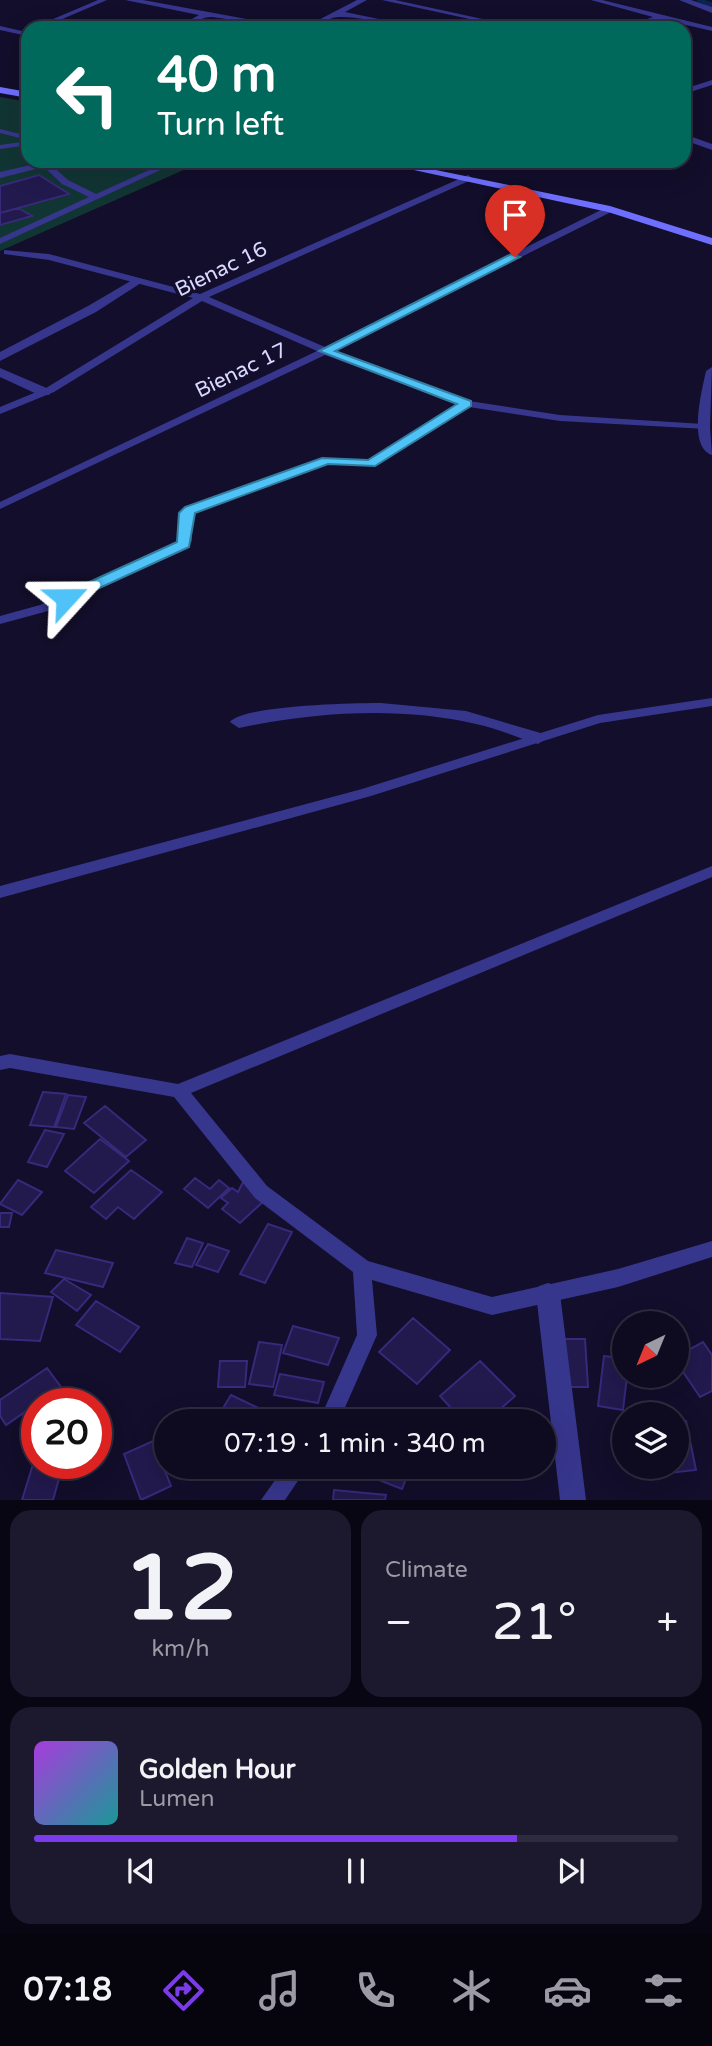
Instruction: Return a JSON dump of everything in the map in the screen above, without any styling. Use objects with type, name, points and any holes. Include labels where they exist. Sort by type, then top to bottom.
[{"type":"main road","points":[[0,90],[21,94]]},
{"type":"main road","points":[[414,168],[610,209],[712,242]]},
{"type":"street","points":[[129,0],[248,21]]},
{"type":"street","points":[[323,21],[363,0]]},
{"type":"street","points":[[683,0],[712,10]]},
{"type":"street","points":[[193,21],[206,14]]},
{"type":"street","points":[[339,14],[378,21]]},
{"type":"street","points":[[691,140],[712,147]]},
{"type":"street","points":[[0,357],[92,309],[138,281]]},
{"type":"street","points":[[0,372],[44,393]]},
{"type":"street","points":[[711,377],[703,427],[712,451]]},
{"type":"street","points":[[239,722],[287,711],[367,708],[467,716],[538,738]]},
{"type":"street","points":[[548,1294],[573,1500]]},
{"type":"lane","points":[[52,21],[104,0]]},
{"type":"lane","points":[[384,0],[487,21]]},
{"type":"lane","points":[[594,0],[677,21]]},
{"type":"lane","points":[[647,21],[660,17]]},
{"type":"lane","points":[[691,24],[712,29]]},
{"type":"lane","points":[[0,27],[21,32]]},
{"type":"lane","points":[[691,90],[712,82]]},
{"type":"lane","points":[[0,131],[21,138]]},
{"type":"lane","points":[[0,147],[21,142]]},
{"type":"lane","points":[[0,175],[26,168]]},
{"type":"lane","points":[[50,168],[65,182],[95,197]]},
{"type":"lane","points":[[0,241],[160,168]]},
{"type":"lane","name":"Bienac 16","points":[[0,411],[44,393],[201,298],[468,178]]},
{"type":"lane","name":"Bienac 17","points":[[0,506],[325,351],[610,209]]},
{"type":"lane","points":[[0,227],[19,232]]},
{"type":"lane","points":[[6,252],[49,257],[201,298],[325,351],[467,404],[560,418],[703,427]]},
{"type":"lane","points":[[0,620],[44,608],[178,548],[186,541],[186,513],[190,510],[327,460],[370,464],[467,404]]},
{"type":"lane","points":[[0,891],[366,793],[598,719],[712,702]]},
{"type":"lane","points":[[0,1063],[10,1061],[179,1091],[712,871]]},
{"type":"lane","points":[[179,1091],[261,1192],[362,1268],[492,1306],[618,1278],[712,1249]]},
{"type":"lane","points":[[334,1409],[367,1335],[362,1268]]},
{"type":"lane","points":[[272,1500],[288,1479]]},
{"type":"green space","points":[[0,97],[21,101],[21,168],[188,168],[0,251]]},
{"type":"building","points":[[39,175],[69,194],[0,213],[0,186]]},
{"type":"building","points":[[18,208],[32,216],[0,225],[0,213]]},
{"type":"building","points":[[43,1092],[66,1094],[54,1127],[30,1125]]},
{"type":"building","points":[[68,1095],[86,1097],[74,1129],[56,1127]]},
{"type":"building","points":[[105,1106],[146,1140],[126,1157],[84,1123]]},
{"type":"building","points":[[45,1130],[64,1134],[47,1167],[28,1162]]},
{"type":"building","points":[[100,1139],[129,1161],[94,1193],[65,1171]]},
{"type":"building","points":[[131,1170],[162,1192],[134,1219],[118,1207],[106,1219],[91,1207]]},
{"type":"building","points":[[195,1178],[210,1189],[219,1180],[229,1188],[208,1208],[184,1189]]},
{"type":"building","points":[[18,1180],[42,1192],[22,1215],[0,1204]]},
{"type":"building","points":[[243,1182],[266,1199],[240,1223],[222,1209],[228,1203],[221,1198],[232,1188],[238,1192]]},
{"type":"building","points":[[0,1213],[12,1213],[9,1227],[0,1227]]},
{"type":"building","points":[[268,1224],[292,1232],[265,1283],[240,1274]]},
{"type":"building","points":[[187,1238],[203,1243],[192,1267],[175,1263]]},
{"type":"building","points":[[208,1244],[229,1251],[218,1272],[196,1265]]},
{"type":"building","points":[[56,1250],[113,1263],[103,1287],[45,1273]]},
{"type":"building","points":[[64,1279],[91,1295],[77,1311],[51,1292]]},
{"type":"building","points":[[0,1293],[53,1297],[40,1341],[0,1339]]},
{"type":"building","points":[[96,1301],[139,1327],[120,1352],[76,1325]]},
{"type":"building","points":[[413,1318],[450,1350],[417,1384],[379,1352]]},
{"type":"building","points":[[293,1326],[339,1338],[328,1365],[283,1353]]},
{"type":"building","points":[[563,1339],[585,1339],[588,1387],[565,1387]]},
{"type":"building","points":[[259,1342],[282,1345],[273,1387],[249,1384]]},
{"type":"building","points":[[703,1342],[712,1355],[712,1391],[700,1397],[690,1382],[690,1349]]},
{"type":"building","points":[[604,1356],[612,1357],[612,1388],[626,1388],[624,1402],[612,1402],[612,1408],[598,1406]]},
{"type":"building","points":[[220,1361],[247,1361],[245,1387],[218,1387]]},
{"type":"building","points":[[480,1361],[515,1396],[500,1409],[452,1409],[440,1396]]},
{"type":"building","points":[[47,1368],[61,1387],[21,1388],[21,1415],[6,1425],[0,1416],[0,1400]]},
{"type":"building","points":[[280,1374],[324,1382],[318,1403],[274,1395]]},
{"type":"building","points":[[231,1395],[261,1409],[222,1409]]},
{"type":"building","points":[[689,1436],[696,1470],[689,1471]]},
{"type":"building","points":[[153,1441],[154,1479],[168,1479],[171,1486],[141,1500],[124,1454]]},
{"type":"building","points":[[28,1479],[59,1479],[53,1500],[22,1500]]},
{"type":"building","points":[[376,1479],[406,1479],[402,1489]]},
{"type":"building","points":[[334,1490],[386,1495],[385,1500],[333,1500]]},
{"type":"waterway","points":[[699,0],[712,5]]},
{"type":"route","points":[[66,598],[184,544],[186,513],[190,510],[327,460],[370,464],[467,404],[325,351],[515,257]]}]
